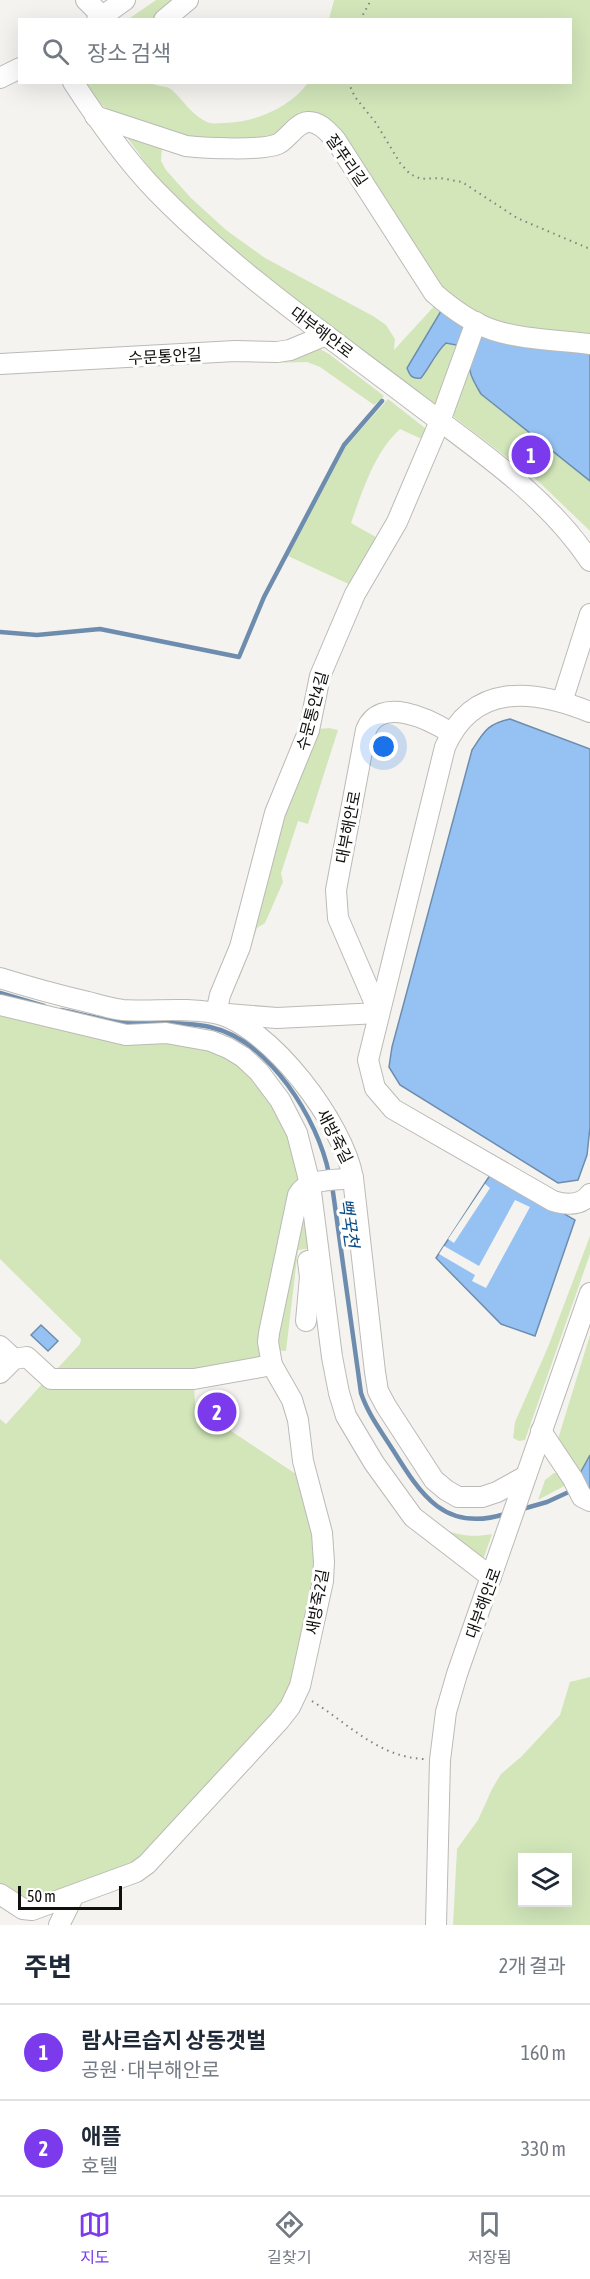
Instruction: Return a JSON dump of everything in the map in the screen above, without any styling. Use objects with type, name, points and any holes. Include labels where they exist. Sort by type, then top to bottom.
[{"type":"street","points":[[86,0],[99,18],[125,0]]},
{"type":"street","points":[[166,18],[188,0]]},
{"type":"street","points":[[0,78],[18,69]]},
{"type":"street","name":"대부해안로","points":[[74,84],[95,116],[154,189],[211,244],[520,483],[557,518],[590,561]]},
{"type":"street","name":"잘푸리길","points":[[95,116],[186,146],[201,148],[260,147],[277,144],[302,124],[308,122],[324,128],[334,139],[434,293],[475,327],[590,344]]},
{"type":"street","points":[[440,421],[475,327]]},
{"type":"street","name":"수문통안길","points":[[0,364],[235,351],[277,352],[290,350],[326,335]]},
{"type":"street","name":"수문통안4길","points":[[216,1013],[220,995],[240,947],[275,813],[309,730],[320,676],[355,594],[397,522],[440,421]]},
{"type":"street","points":[[562,702],[590,614]]},
{"type":"street","points":[[590,712],[542,697],[524,696],[490,700],[474,707],[451,733],[444,747],[368,1060],[375,1088],[393,1109],[553,1201],[564,1204],[575,1203],[586,1199],[590,1194]]},
{"type":"street","name":"대부해안로","points":[[379,1013],[338,918],[336,904],[336,890],[366,730],[370,721],[378,715],[402,713],[435,723],[451,733]]},
{"type":"street","name":"새방죽길","points":[[0,978],[122,1010],[159,1009],[216,1013],[234,1021],[264,1040],[298,1076],[316,1100],[345,1150],[378,1391],[386,1406],[434,1480],[452,1494],[465,1498],[482,1497],[524,1483]]},
{"type":"street","name":"새방죽길","points":[[0,1005],[126,1035],[166,1033],[211,1041],[243,1057],[259,1072],[280,1100],[297,1133],[312,1183],[332,1357],[346,1416],[413,1517],[495,1568]]},
{"type":"street","points":[[216,1013],[277,1018],[379,1013]]},
{"type":"street","points":[[312,1183],[349,1178]]},
{"type":"street","name":"새방죽2길","points":[[0,1894],[28,1910],[136,1872],[147,1864],[279,1720],[297,1693],[323,1581],[323,1545],[303,1461],[298,1420],[292,1400],[272,1365],[268,1342],[298,1195],[302,1189],[312,1183]]},
{"type":"street","points":[[306,1321],[310,1277],[307,1255],[319,1253]]},
{"type":"street","name":"대부해안로","points":[[436,1925],[440,1760],[446,1712],[457,1674],[590,1293]]},
{"type":"street","points":[[4,1360],[27,1357],[51,1379],[194,1379],[272,1365]]},
{"type":"street","points":[[541,1431],[586,1499]]},
{"type":"street","points":[[59,1925],[74,1895]]},
{"type":"path","points":[[361,18],[371,0]]},
{"type":"path","points":[[349,84],[355,97],[376,123],[400,163],[410,174],[421,178],[440,178],[462,182],[517,218],[590,249]]},
{"type":"path","points":[[297,1693],[324,1708],[373,1744],[392,1754],[412,1759],[430,1760]]},
{"type":"green space","points":[[156,0],[181,0],[158,18],[130,18]]},
{"type":"green space","points":[[334,0],[590,0],[590,341],[494,326],[438,291],[323,123],[275,141],[195,144],[119,118],[98,102],[88,84],[154,84],[167,87],[204,121],[215,123],[248,120],[271,112],[291,100],[307,84],[572,84],[572,18],[329,18]]},
{"type":"green space","points":[[129,136],[162,146],[161,161],[166,170],[191,198],[226,230],[265,258],[386,325],[395,339],[394,350],[437,303],[448,311],[433,363],[439,349],[446,343],[461,346],[439,410],[295,302],[226,245],[161,182],[128,139]]},
{"type":"green space","points":[[312,348],[329,354],[384,396],[374,405],[320,367],[307,362],[271,363]]},
{"type":"green space","points":[[468,365],[590,387],[590,531],[538,481],[454,417],[453,410]]},
{"type":"green space","points":[[388,399],[425,428],[426,441],[400,429],[383,449],[370,473],[351,523],[383,541],[355,587],[288,556],[346,446]]},
{"type":"green space","points":[[319,729],[338,730],[308,824],[298,821],[281,873],[283,882],[265,923],[257,928],[239,979],[238,965],[265,857],[313,734]]},
{"type":"green space","points":[[0,1007],[228,1049],[277,1101],[305,1178],[267,1358],[196,1376],[56,1370],[80,1344],[81,1339],[0,1259]]},
{"type":"green space","points":[[301,1201],[315,1248],[298,1250],[286,1351],[272,1350]]},
{"type":"green space","points":[[590,1236],[590,1254],[525,1440],[519,1441],[513,1438],[515,1422],[548,1347]]},
{"type":"green space","points":[[590,1335],[590,1473],[580,1477],[559,1448],[558,1439]]},
{"type":"green space","points":[[43,1383],[194,1386],[196,1419],[228,1429],[299,1476],[320,1561],[292,1694],[143,1861],[33,1907],[0,1890],[0,1419],[6,1424]]},
{"type":"green space","points":[[554,1473],[559,1473],[568,1484],[538,1500],[545,1480]]},
{"type":"green space","points":[[439,1528],[465,1535],[492,1534],[482,1563]]},
{"type":"green space","points":[[590,1677],[590,1925],[453,1925],[457,1849],[478,1820],[501,1774],[522,1756],[560,1715],[570,1682]]},
{"type":"water","points":[[441,311],[453,314],[466,330],[461,346],[446,343],[421,378],[413,377],[407,368]]},
{"type":"water","points":[[483,335],[590,347],[590,481],[481,394],[472,378],[470,363],[475,344]]},
{"type":"water","points":[[510,719],[590,749],[590,1127],[587,1155],[578,1180],[558,1183],[400,1085],[389,1067],[392,1047],[472,750],[491,726]]},
{"type":"water","points":[[492,1172],[575,1220],[535,1336],[501,1324],[436,1258]]},
{"type":"water","points":[[41,1325],[58,1341],[48,1351],[31,1335]]},
{"type":"water","points":[[590,1455],[590,1495],[578,1477]]},
{"type":"pier","points":[[485,1184],[490,1188],[454,1243],[448,1239]]},
{"type":"pier","points":[[515,1200],[530,1207],[486,1288],[472,1281],[475,1275],[439,1254],[444,1246],[479,1266]]},
{"type":"waterway","points":[[0,632],[37,635],[100,629],[239,657],[264,597],[344,445],[382,401]]},
{"type":"waterway","name":"뻑꾹천","points":[[0,993],[44,1006]]},
{"type":"waterway","name":"뻑꾹천","points":[[61,1010],[124,1022],[199,1025],[232,1035],[252,1048],[288,1085],[314,1130],[329,1174]]},
{"type":"waterway","name":"뻑꾹천","points":[[332,1185],[361,1393],[367,1408],[414,1482],[437,1506],[451,1514],[466,1518],[484,1519],[505,1514]]},
{"type":"waterway","name":"뻑꾹천","points":[[519,1510],[547,1502],[573,1490]]},
{"type":"place","name":"람사르습지 상동갯벌","points":[[531,455]]},
{"type":"place","name":"애플","points":[[217,1412]]}]
